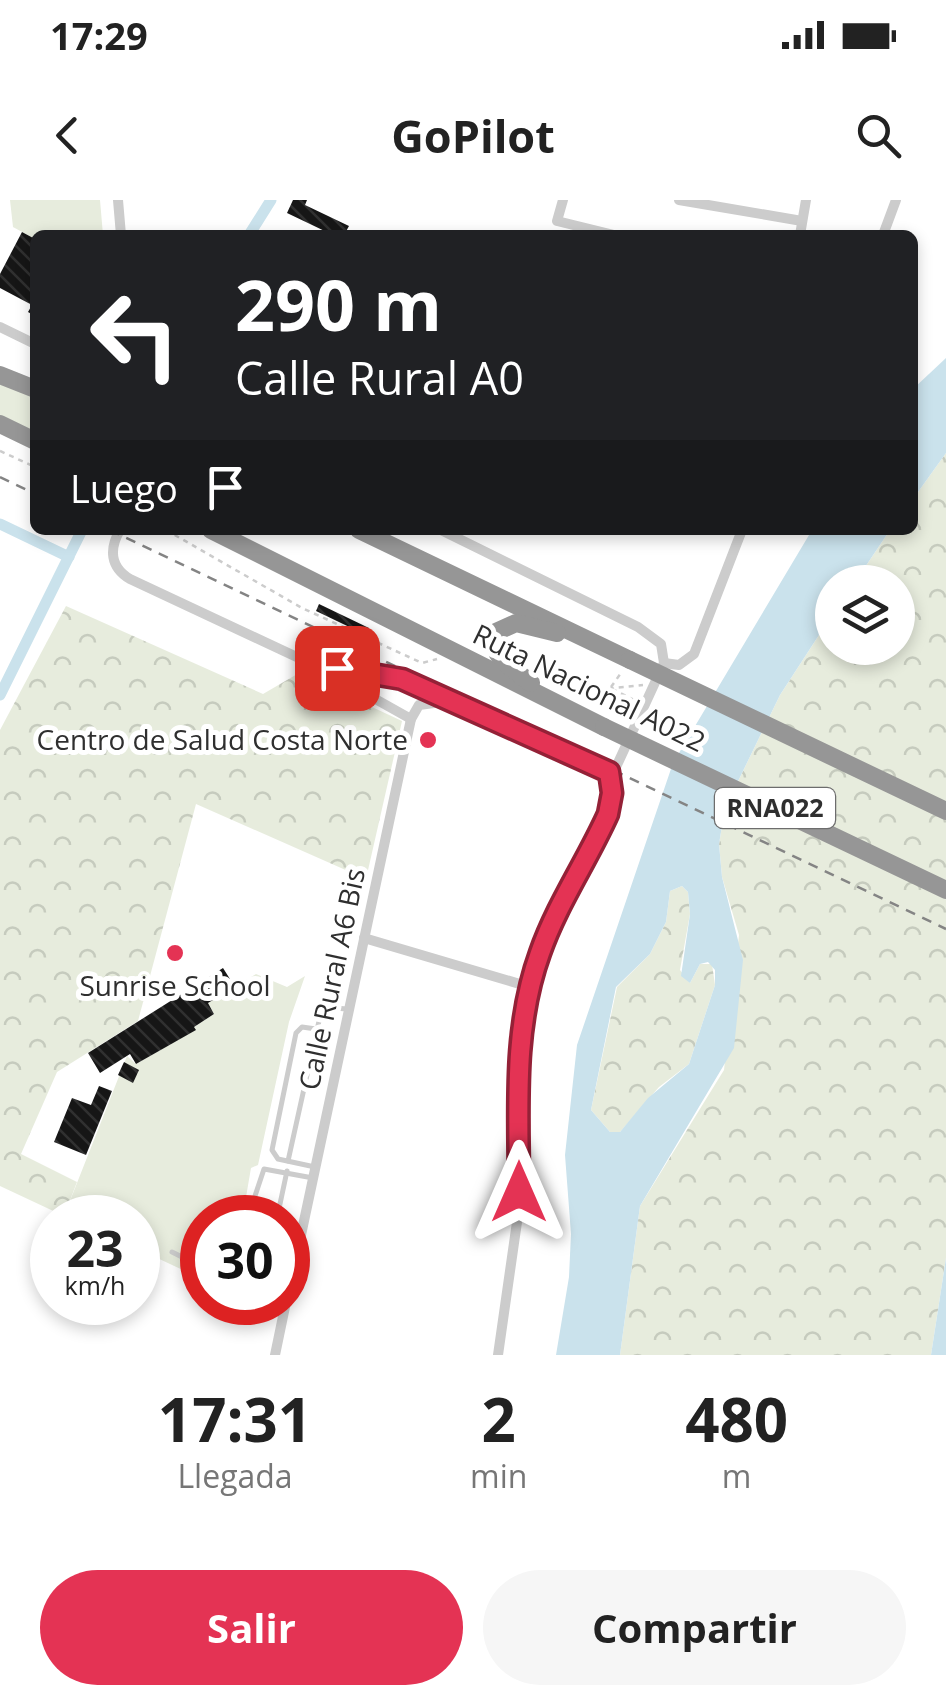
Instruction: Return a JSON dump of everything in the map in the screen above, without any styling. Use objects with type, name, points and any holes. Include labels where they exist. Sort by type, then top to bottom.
[{"type":"highway","points":[[0,375],[30,387]]},
{"type":"highway","points":[[0,424],[30,439]]},
{"type":"highway","name":"Ruta Nacional A022","points":[[222,535],[557,704],[946,890]]},
{"type":"highway","name":"Ruta Nacional A022","points":[[370,535],[601,645],[625,668],[946,811]]},
{"type":"highway","points":[[557,704],[496,653],[496,632],[504,625],[522,624],[601,645]]},
{"type":"street","points":[[118,200],[121,230]]},
{"type":"street","points":[[563,200],[557,221],[594,230]]},
{"type":"street","points":[[678,200],[802,221]]},
{"type":"street","points":[[801,230],[806,200]]},
{"type":"street","points":[[885,230],[896,200]]},
{"type":"street","points":[[0,327],[30,342]]},
{"type":"street","points":[[118,535],[112,553],[124,576],[313,663],[410,719],[419,705],[449,701]]},
{"type":"street","points":[[451,535],[647,632],[664,650],[664,663],[655,684],[617,765],[609,772]]},
{"type":"street","points":[[664,663],[679,666],[694,654],[740,535]]},
{"type":"street","points":[[313,663],[390,676],[609,772]]},
{"type":"street","name":"Calle Rural A6 Bis","points":[[307,1195],[410,719]]},
{"type":"street","points":[[498,1355],[518,1215],[520,1048],[530,987],[548,932],[608,814],[612,793],[609,772]]},
{"type":"street","points":[[364,938],[530,987]]},
{"type":"street","name":"Calle Rural A6 Bis","points":[[275,1355],[281,1325]]},
{"type":"lane","points":[[288,1161],[316,1029],[329,1010],[348,1010]]},
{"type":"lane","points":[[314,1173],[272,1152],[297,1031],[302,1027],[316,1029]]},
{"type":"lane","points":[[256,1195],[261,1172],[269,1167],[314,1173]]},
{"type":"lane","points":[[282,1195],[286,1172]]},
{"type":"lane","points":[[172,1252],[180,1256]]},
{"type":"path","points":[[0,451],[30,465]]},
{"type":"path","points":[[175,535],[302,608],[421,662],[445,657]]},
{"type":"path","points":[[610,688],[625,668]]},
{"type":"path","points":[[594,707],[565,678],[610,688],[644,705]]},
{"type":"path","points":[[610,688],[655,684]]},
{"type":"green space","points":[[10,200],[100,200],[103,230],[30,230],[30,236],[13,227]]},
{"type":"green space","points":[[0,380],[30,393],[30,431],[0,416]]},
{"type":"green space","points":[[946,453],[946,1258],[931,1355],[620,1355],[640,1206],[724,1070],[739,935],[722,877],[719,844],[725,808],[780,695],[815,641],[815,665],[915,665],[915,565],[866,565],[887,535],[918,535],[918,492]]},
{"type":"green space","points":[[66,606],[263,694],[299,673],[402,721],[366,879],[196,804],[138,1021],[57,1072],[21,1154],[77,1182],[72,1195],[30,1195],[30,1200],[0,1186],[0,730]]},
{"type":"green space","points":[[682,886],[688,892],[690,914],[680,970],[690,983],[700,964],[712,964],[715,985],[689,1064],[659,1087],[620,1132],[610,1132],[591,1110],[617,987],[650,954],[666,922],[670,891]]},
{"type":"green space","points":[[256,974],[287,987],[305,976],[289,1022],[258,1165],[251,1168],[246,1195],[180,1195],[180,1269],[160,1259],[160,1195],[72,1195],[127,1056],[136,1064],[195,1030],[214,1014],[208,1003]]},
{"type":"water","points":[[946,358],[946,453],[918,492],[918,384]]},
{"type":"water","points":[[809,535],[887,535],[866,565],[815,565],[815,641],[780,695],[725,808],[719,844],[722,877],[743,960],[734,1048],[640,1206],[620,1355],[556,1355],[569,1277],[571,1234],[565,1155],[577,1045],[673,763]],"holes":[[[682,886],[688,892],[690,914],[681,976],[690,983],[700,964],[708,962],[715,970],[715,985],[689,1064],[648,1098],[620,1132],[610,1132],[591,1110],[616,987],[650,954],[666,922],[670,891]]]},
{"type":"water","points":[[946,1258],[946,1355],[931,1355]]},
{"type":"building","points":[[293,200],[307,200],[305,205],[349,226],[347,230],[323,230],[287,213]]},
{"type":"building","points":[[22,232],[30,236],[30,304],[0,288],[0,274]]},
{"type":"building","points":[[319,604],[369,628],[366,635],[316,611]]},
{"type":"building","name":"Centro de Salud Costa Norte","points":[[423,733],[438,738],[434,748],[419,742]]},
{"type":"building","points":[[223,968],[235,987],[208,1003],[214,1014],[194,1027],[196,1030],[136,1064],[130,1054],[100,1073],[88,1053]]},
{"type":"building","points":[[124,1062],[139,1070],[133,1083],[118,1075]]},
{"type":"building","points":[[99,1086],[112,1091],[86,1155],[54,1142],[72,1098],[91,1105]]},
{"type":"waterway","points":[[252,230],[271,200]]},
{"type":"waterway","points":[[0,524],[69,557]]},
{"type":"waterway","points":[[0,695],[80,535]]},
{"type":"railway","points":[[0,477],[30,492]]},
{"type":"railway","points":[[120,535],[946,929]]},
{"type":"place","name":"Centro de Salud Costa Norte","points":[[428,740]]},
{"type":"place","name":"Sunrise School","points":[[175,953]]},
{"type":"route","points":[[337,668],[402,679],[598,772],[609,772],[612,793],[608,814],[559,907],[526,1000],[520,1048],[519,1192]]}]
